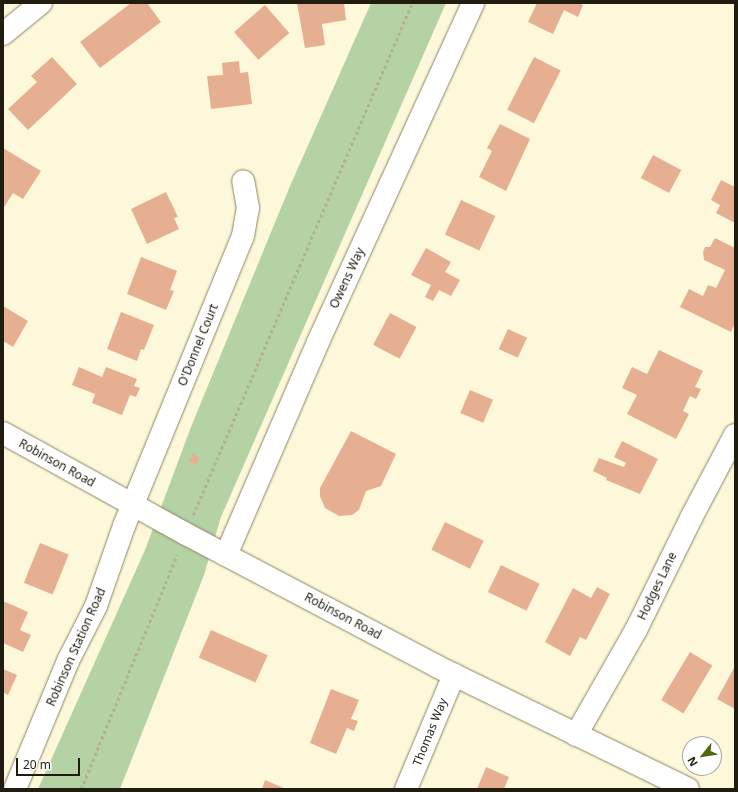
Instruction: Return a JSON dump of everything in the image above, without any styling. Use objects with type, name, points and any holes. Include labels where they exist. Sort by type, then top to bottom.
[{"type":"street","points":[[3,34],[41,3]]},
{"type":"street","name":"Owens Way","points":[[226,555],[318,342],[473,3]]},
{"type":"street","name":"O'Donnel Court","points":[[132,505],[243,236],[248,208],[243,181]]},
{"type":"street","name":"Robinson Road","points":[[3,432],[132,505],[454,675],[688,789]]},
{"type":"street","name":"Hodges Lane","points":[[576,735],[636,630],[691,518],[735,436]]},
{"type":"street","name":"Robinson Station Road","points":[[15,789],[68,661],[96,606],[132,505]]},
{"type":"street","name":"Thomas Way","points":[[406,789],[454,675]]},
{"type":"path","points":[[81,789],[186,534],[412,3]]},
{"type":"green space","points":[[371,3],[446,3],[221,517],[204,575],[120,789],[38,789],[145,550],[191,427],[290,186]]},
{"type":"building","points":[[131,3],[147,3],[161,22],[100,68],[80,42]]},
{"type":"building","points":[[297,3],[344,3],[346,20],[322,24],[325,45],[305,48]]},
{"type":"building","points":[[537,3],[579,3],[583,5],[578,17],[564,10],[553,34],[528,22]]},
{"type":"building","points":[[265,5],[289,33],[258,60],[234,32]]},
{"type":"building","points":[[52,57],[77,84],[28,130],[8,109],[37,82],[31,76]]},
{"type":"building","points":[[534,57],[561,71],[534,123],[507,110]]},
{"type":"building","points":[[239,61],[240,73],[248,72],[252,104],[211,109],[207,76],[223,75],[222,63]]},
{"type":"building","points":[[500,124],[530,139],[506,191],[479,177],[492,151],[487,148]]},
{"type":"building","points":[[3,148],[41,171],[23,199],[13,193],[3,209]]},
{"type":"building","points":[[653,155],[681,170],[669,193],[641,178]]},
{"type":"building","points":[[721,180],[735,187],[735,223],[716,213],[720,205],[711,200]]},
{"type":"building","points":[[166,192],[178,217],[174,218],[179,229],[147,244],[131,209]]},
{"type":"building","points":[[461,200],[495,216],[479,250],[445,234]]},
{"type":"building","points":[[715,238],[735,248],[735,323],[731,332],[680,307],[689,289],[703,296],[708,285],[716,288],[725,270],[704,260],[703,252],[705,247],[710,247]]},
{"type":"building","points":[[426,248],[451,262],[445,272],[460,280],[451,296],[439,290],[433,301],[425,297],[431,285],[411,275]]},
{"type":"building","points":[[141,257],[177,271],[170,290],[174,291],[166,310],[127,294]]},
{"type":"building","points":[[3,306],[28,321],[13,347],[3,341]]},
{"type":"building","points":[[121,312],[154,325],[144,350],[141,349],[137,361],[107,349]]},
{"type":"building","points":[[390,313],[416,327],[400,359],[373,345]]},
{"type":"building","points":[[508,329],[527,338],[518,358],[499,349]]},
{"type":"building","points":[[659,350],[703,371],[695,387],[701,389],[696,399],[690,396],[683,411],[689,414],[676,439],[627,414],[637,395],[622,388],[632,367],[647,374]]},
{"type":"building","points":[[79,367],[102,377],[106,367],[137,379],[134,386],[140,388],[136,397],[130,395],[122,415],[92,403],[95,394],[72,385]]},
{"type":"building","points":[[470,390],[493,400],[483,423],[460,413]]},
{"type":"building","points":[[351,431],[396,454],[381,486],[366,491],[359,510],[352,515],[339,516],[325,508],[320,496],[320,488]]},
{"type":"building","points":[[622,441],[658,459],[640,494],[606,480],[607,478],[593,471],[599,458],[624,467],[626,463],[614,457]]},
{"type":"building","points":[[193,454],[199,458],[196,465],[189,461]]},
{"type":"building","points":[[445,522],[484,541],[470,569],[431,550]]},
{"type":"building","points":[[40,543],[69,555],[53,594],[24,583]]},
{"type":"building","points":[[501,565],[540,584],[526,611],[488,592]]},
{"type":"building","points":[[597,587],[610,594],[586,640],[580,637],[570,656],[545,642],[573,588],[591,598]]},
{"type":"building","points":[[3,601],[28,612],[20,630],[31,635],[23,652],[3,643]]},
{"type":"building","points":[[211,630],[268,655],[255,683],[199,657]]},
{"type":"building","points":[[690,652],[712,665],[683,713],[661,700]]},
{"type":"building","points":[[735,666],[735,709],[717,699]]},
{"type":"building","points":[[3,669],[17,675],[8,695],[3,692]]},
{"type":"building","points":[[331,689],[359,700],[351,719],[358,721],[354,731],[347,728],[336,754],[310,743]]},
{"type":"building","points":[[486,767],[509,777],[504,789],[477,789]]},
{"type":"building","points":[[265,780],[286,789],[262,789]]}]
